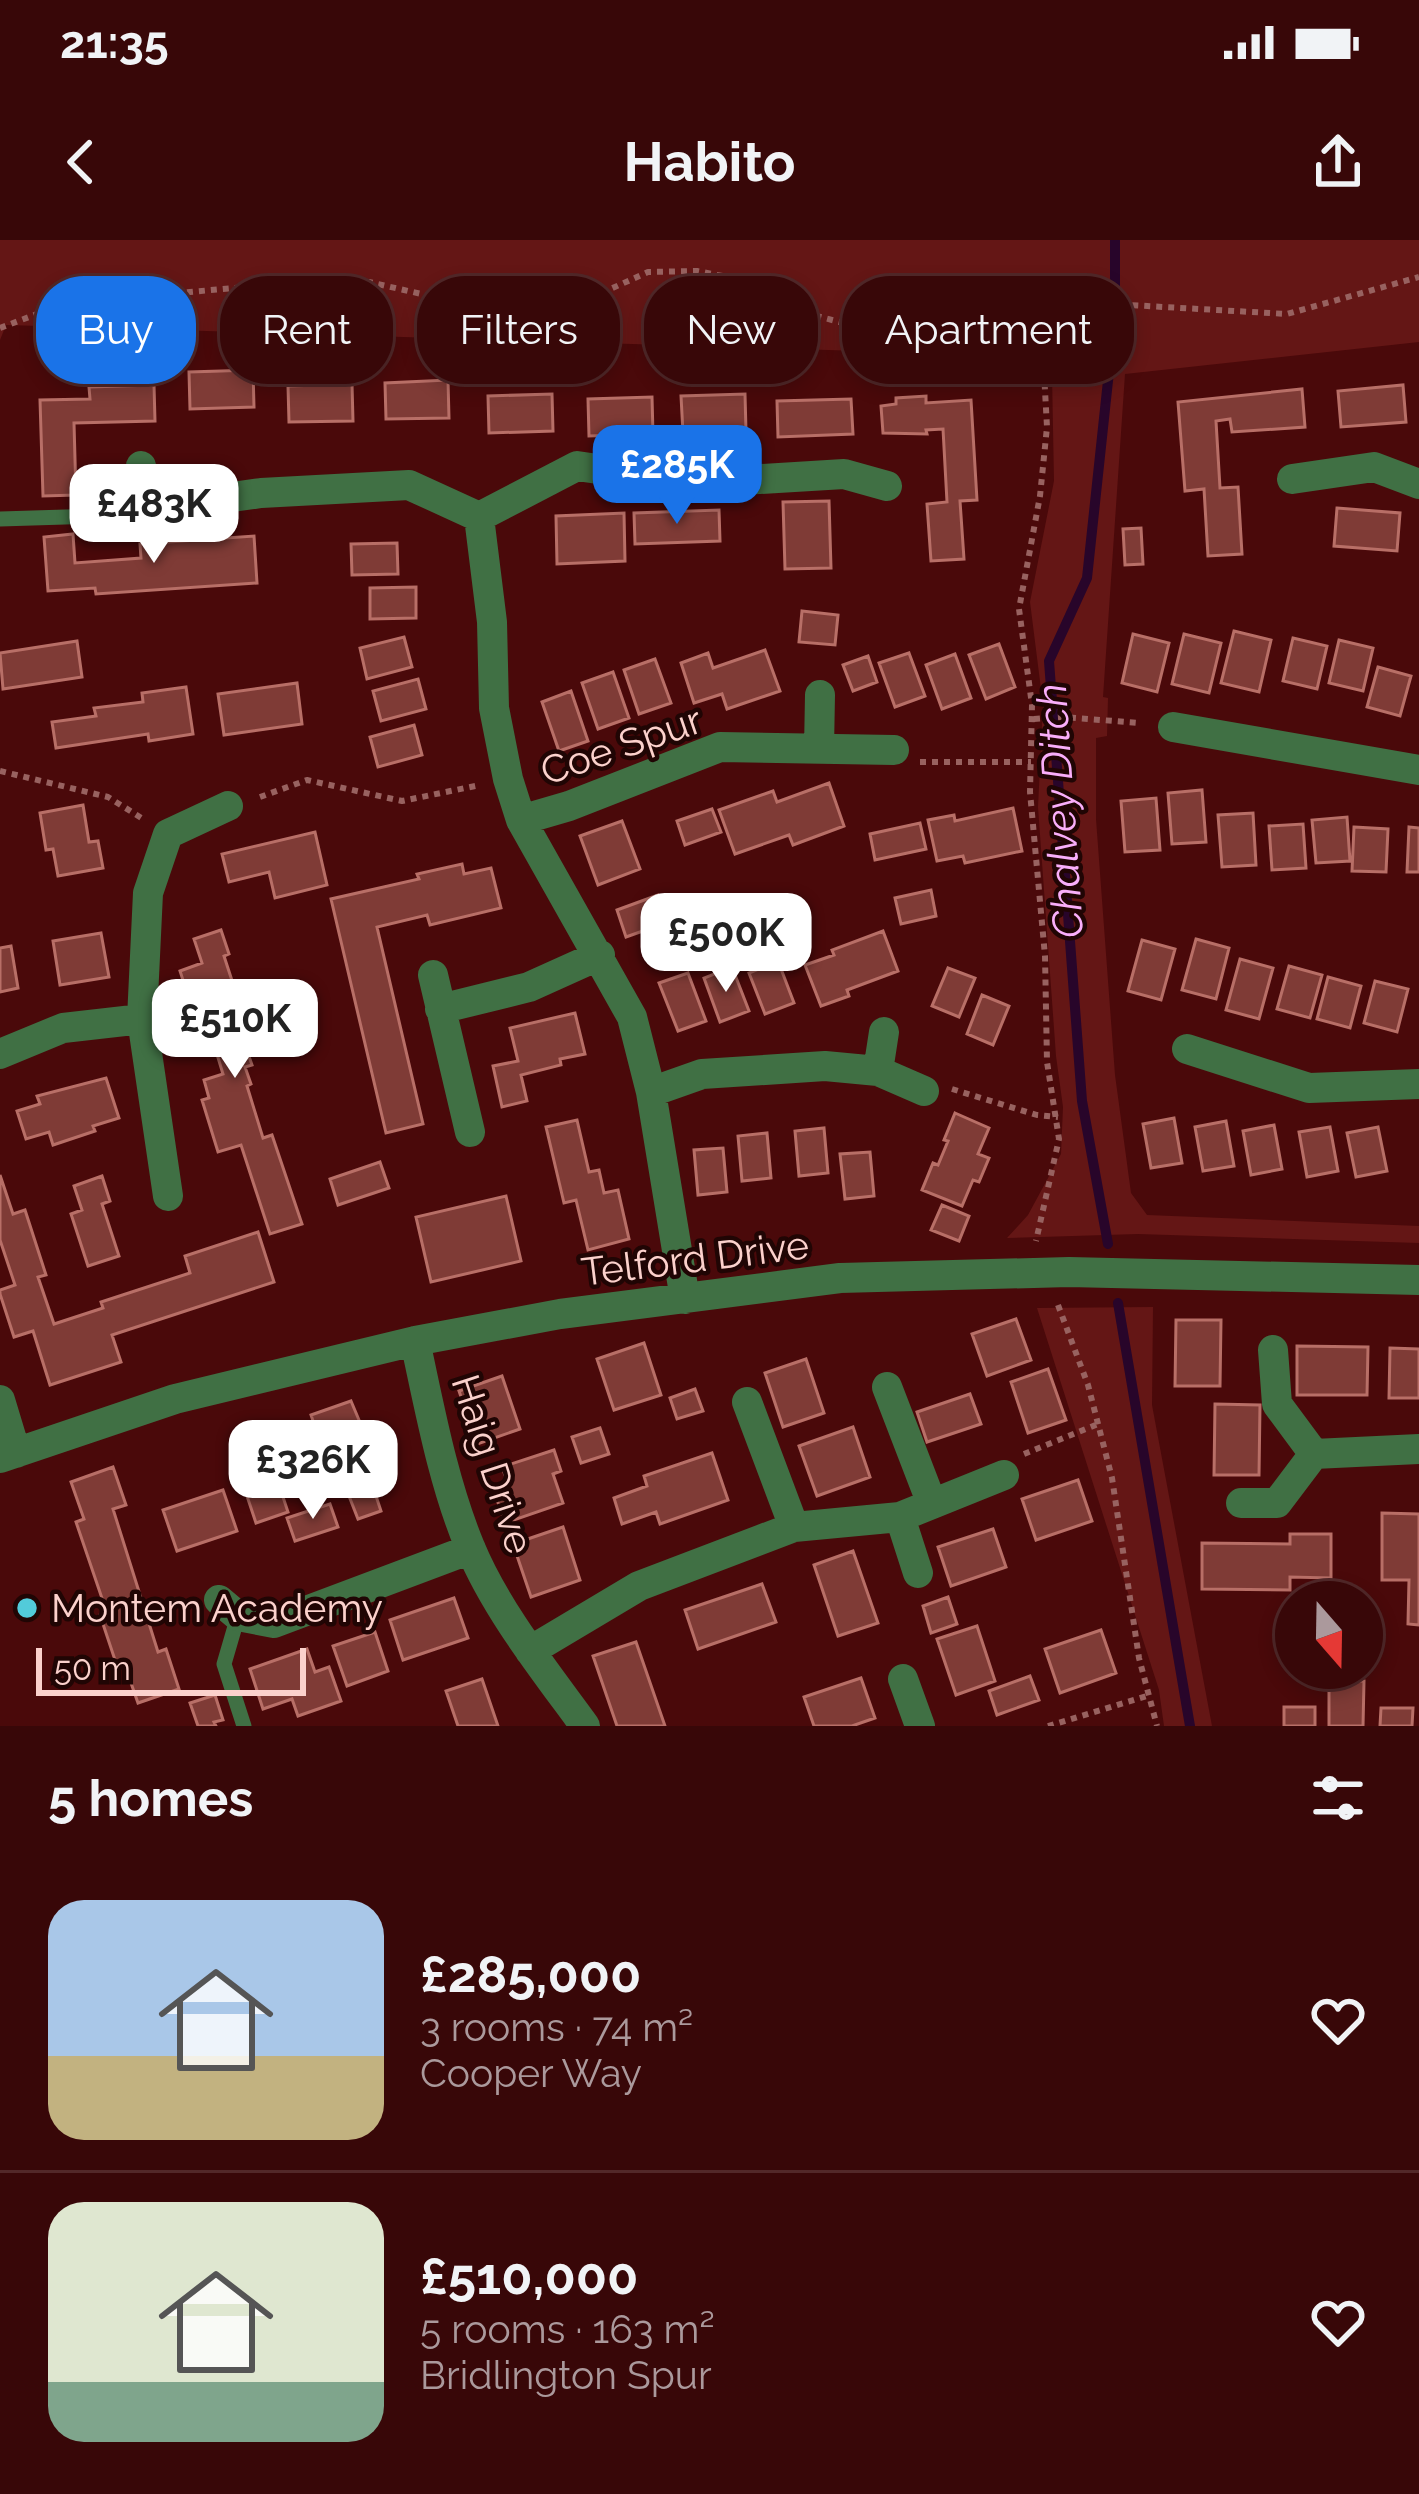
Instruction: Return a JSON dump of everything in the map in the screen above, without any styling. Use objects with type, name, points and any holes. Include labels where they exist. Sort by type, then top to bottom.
[{"type":"street","points":[[141,466],[149,509]]},
{"type":"street","points":[[479,517],[577,466],[694,483],[844,474],[887,486]]},
{"type":"street","points":[[1292,479],[1374,467],[1419,484]]},
{"type":"street","points":[[98,516],[261,493],[409,485],[479,517]]},
{"type":"street","points":[[479,517],[492,622],[494,708],[508,779],[521,820],[632,1017],[651,1092],[686,1299]]},
{"type":"street","points":[[819,748],[820,695]]},
{"type":"street","points":[[1173,728],[1419,770]]},
{"type":"street","name":"Coe Spur","points":[[521,820],[720,747],[893,750]]},
{"type":"street","points":[[168,1196],[142,1018],[148,893],[168,834],[228,806]]},
{"type":"street","points":[[440,1009],[530,987],[600,955]]},
{"type":"street","points":[[433,975],[470,1132]]},
{"type":"street","points":[[0,1054],[63,1028],[142,1018]]},
{"type":"street","points":[[878,1071],[884,1032]]},
{"type":"street","points":[[1187,1049],[1309,1088],[1419,1084]]},
{"type":"street","points":[[651,1092],[701,1074],[825,1066],[878,1071],[924,1091]]},
{"type":"street","name":"Telford Drive","points":[[8,1456],[175,1399],[416,1341],[560,1314],[840,1278],[1036,1274],[1419,1280]]},
{"type":"street","name":"Haig Drive","points":[[416,1341],[438,1443],[471,1549],[530,1651],[585,1726]]},
{"type":"street","points":[[1273,1350],[1277,1403],[1314,1454]]},
{"type":"street","points":[[887,1387],[932,1504]]},
{"type":"street","points":[[0,1400],[8,1456]]},
{"type":"street","points":[[747,1402],[794,1528]]},
{"type":"street","points":[[1314,1454],[1419,1449]]},
{"type":"street","points":[[1241,1503],[1277,1503],[1314,1454]]},
{"type":"street","points":[[530,1651],[639,1586],[794,1528],[900,1517],[1004,1475]]},
{"type":"street","points":[[900,1517],[918,1573]]},
{"type":"street","points":[[228,1608],[274,1623],[471,1549]]},
{"type":"street","points":[[903,1679],[920,1726]]},
{"type":"lane","points":[[0,519],[98,516]]},
{"type":"lane","points":[[228,1608],[224,1664],[244,1726]]},
{"type":"path","points":[[0,328],[66,302],[268,285],[369,282],[524,311],[596,296],[648,272],[697,271],[738,280],[794,310],[842,323]]},
{"type":"path","points":[[1134,308],[1287,314],[1419,277]]},
{"type":"path","points":[[1047,384],[1045,460],[1019,609],[1032,720],[1030,792],[1045,956],[1046,1062],[1058,1117],[1054,1165],[1037,1227],[1035,1299],[1057,1300],[1098,1424],[1115,1495],[1134,1628],[1157,1726]]},
{"type":"path","points":[[1032,720],[1062,717],[1173,728]]},
{"type":"path","points":[[893,750],[903,761],[1031,761]]},
{"type":"path","points":[[0,772],[108,797],[168,834]]},
{"type":"path","points":[[228,806],[307,780],[402,801],[508,779]]},
{"type":"path","points":[[924,1091],[964,1091],[1037,1115],[1058,1117]]},
{"type":"path","points":[[1004,1475],[1028,1449],[1098,1424]]},
{"type":"path","points":[[1048,1726],[1150,1695]]},
{"type":"shaded area","points":[[0,240],[1419,240],[1419,342],[1134,373],[1134,276],[842,276],[842,350],[818,350],[818,276],[644,276],[644,344],[620,344],[620,276],[417,276],[417,337],[393,337],[393,276],[220,276],[220,332],[196,331],[196,276],[36,276],[36,326],[6,325],[0,340]]},
{"type":"shaded area","points":[[1052,384],[1124,384],[1103,697],[1108,698],[1107,736],[1096,738],[1096,819],[1115,1075],[1131,1193],[1147,1215],[1419,1226],[1419,1243],[1138,1234],[1007,1238],[1028,1215],[1061,1154],[1063,1107],[1038,807],[1043,705],[1030,602],[1054,481]]},
{"type":"shaded area","points":[[1153,1307],[1152,1405],[1212,1726],[1164,1726],[1159,1690],[1037,1308]]},
{"type":"building","points":[[220,371],[220,384],[253,384],[254,407],[190,409],[189,384],[196,384],[196,372]]},
{"type":"building","points":[[352,384],[353,421],[289,422],[288,386]]},
{"type":"building","points":[[385,384],[448,384],[449,418],[386,419]]},
{"type":"building","points":[[154,385],[155,421],[74,423],[76,495],[43,496],[40,400],[90,399],[89,387]]},
{"type":"building","points":[[1403,385],[1406,422],[1341,427],[1338,391]]},
{"type":"building","points":[[1302,389],[1305,427],[1232,432],[1230,419],[1216,421],[1220,488],[1238,487],[1242,554],[1208,556],[1204,489],[1185,491],[1178,402]]},
{"type":"building","points":[[552,394],[553,431],[489,433],[488,396]]},
{"type":"building","points":[[745,394],[746,431],[683,433],[681,396]]},
{"type":"building","points":[[926,396],[926,403],[971,400],[977,500],[960,501],[964,559],[931,561],[927,504],[947,502],[943,429],[926,430],[927,434],[883,433],[881,406],[896,404],[896,398]]},
{"type":"building","points":[[652,397],[653,434],[589,436],[588,399]]},
{"type":"building","points":[[851,399],[853,434],[778,437],[777,401]]},
{"type":"building","points":[[829,501],[831,568],[785,569],[783,502]]},
{"type":"building","points":[[1337,508],[1400,513],[1397,551],[1334,546]]},
{"type":"building","points":[[719,510],[720,541],[635,544],[634,513]]},
{"type":"building","points":[[624,513],[625,561],[557,564],[556,516]]},
{"type":"building","points":[[1141,528],[1143,564],[1125,565],[1123,529]]},
{"type":"building","points":[[73,534],[75,563],[141,558],[140,544],[254,536],[257,583],[96,594],[95,588],[48,591],[44,537]]},
{"type":"building","points":[[397,543],[398,574],[352,575],[351,544]]},
{"type":"building","points":[[416,587],[416,618],[370,619],[370,588]]},
{"type":"building","points":[[802,611],[838,615],[835,645],[799,642]]},
{"type":"building","points":[[1234,631],[1271,640],[1259,692],[1221,683]]},
{"type":"building","points":[[1133,634],[1169,643],[1157,692],[1122,683]]},
{"type":"building","points":[[1184,634],[1221,643],[1209,693],[1172,684]]},
{"type":"building","points":[[404,637],[412,667],[367,679],[360,648]]},
{"type":"building","points":[[1293,638],[1327,646],[1317,689],[1283,681]]},
{"type":"building","points":[[1339,640],[1373,648],[1363,691],[1329,683]]},
{"type":"building","points":[[77,641],[82,677],[3,689],[0,653]]},
{"type":"building","points":[[999,644],[1015,687],[986,699],[969,655]]},
{"type":"building","points":[[765,650],[780,691],[727,709],[722,694],[694,703],[681,663],[708,653],[713,668]]},
{"type":"building","points":[[909,653],[925,696],[895,707],[879,663]]},
{"type":"building","points":[[955,654],[971,698],[942,709],[926,665]]},
{"type":"building","points":[[868,656],[877,682],[853,691],[843,665]]},
{"type":"building","points":[[655,659],[671,703],[639,714],[624,670]]},
{"type":"building","points":[[1378,667],[1411,676],[1400,716],[1367,707]]},
{"type":"building","points":[[613,672],[629,718],[598,729],[582,683]]},
{"type":"building","points":[[418,679],[426,709],[381,721],[373,691]]},
{"type":"building","points":[[297,683],[302,724],[224,735],[218,694]]},
{"type":"building","points":[[186,687],[193,734],[149,741],[148,734],[56,748],[52,722],[96,716],[94,708],[143,702],[142,693]]},
{"type":"building","points":[[571,691],[588,741],[559,751],[542,702]]},
{"type":"building","points":[[414,725],[422,755],[378,767],[370,737]]},
{"type":"building","points":[[829,783],[844,826],[793,845],[789,835],[735,854],[719,810],[773,791],[777,802]]},
{"type":"building","points":[[1202,790],[1206,842],[1172,844],[1168,793]]},
{"type":"building","points":[[1156,798],[1160,850],[1125,852],[1121,801]]},
{"type":"building","points":[[83,805],[89,842],[98,841],[103,868],[58,876],[53,849],[46,850],[40,813]]},
{"type":"building","points":[[1013,808],[1022,851],[965,863],[963,856],[937,861],[928,820],[954,815],[955,821]]},
{"type":"building","points":[[712,809],[721,832],[685,845],[677,821]]},
{"type":"building","points":[[1253,813],[1256,865],[1222,867],[1218,815]]},
{"type":"building","points":[[1347,817],[1350,861],[1316,863],[1312,820]]},
{"type":"building","points":[[622,821],[640,869],[598,885],[580,836]]},
{"type":"building","points":[[920,823],[926,849],[875,860],[870,834]]},
{"type":"building","points":[[1303,824],[1306,868],[1272,870],[1269,826]]},
{"type":"building","points":[[1354,827],[1388,829],[1386,872],[1352,871]]},
{"type":"building","points":[[1409,827],[1419,828],[1419,872],[1407,872]]},
{"type":"building","points":[[315,832],[327,885],[275,898],[269,872],[229,882],[222,854]]},
{"type":"building","points":[[462,864],[464,874],[491,868],[501,908],[430,925],[427,915],[377,927],[423,1124],[386,1133],[331,899]]},
{"type":"building","points":[[931,890],[936,916],[901,924],[895,898]]},
{"type":"building","points":[[658,895],[668,922],[626,937],[617,910]]},
{"type":"building","points":[[221,930],[229,954],[224,956],[251,1039],[244,1042],[252,1065],[245,1067],[251,1084],[247,1086],[263,1138],[272,1135],[302,1224],[270,1234],[241,1145],[218,1152],[202,1100],[209,1098],[204,1080],[223,1074],[216,1051],[207,1054],[180,971],[202,963],[194,939]]},
{"type":"building","points":[[883,931],[898,971],[847,990],[849,996],[821,1006],[805,965]]},
{"type":"building","points":[[101,933],[109,977],[60,985],[53,941]]},
{"type":"building","points":[[1196,939],[1229,948],[1216,999],[1182,990]]},
{"type":"building","points":[[1142,940],[1175,949],[1161,1000],[1128,991]]},
{"type":"building","points":[[11,946],[18,988],[0,992],[0,948]]},
{"type":"building","points":[[1240,959],[1273,968],[1259,1019],[1226,1010]]},
{"type":"building","points":[[778,961],[794,1003],[765,1014],[749,973]]},
{"type":"building","points":[[1289,966],[1322,975],[1310,1018],[1277,1009]]},
{"type":"building","points":[[732,967],[749,1011],[720,1022],[704,978]]},
{"type":"building","points":[[948,968],[975,978],[959,1017],[932,1006]]},
{"type":"building","points":[[688,973],[706,1021],[678,1031],[659,983]]},
{"type":"building","points":[[1328,977],[1361,986],[1350,1028],[1317,1019]]},
{"type":"building","points":[[1375,981],[1408,989],[1397,1032],[1364,1023]]},
{"type":"building","points":[[982,995],[1009,1006],[993,1045],[967,1034]]},
{"type":"building","points":[[575,1013],[585,1054],[521,1075],[527,1101],[502,1107],[493,1066],[518,1061],[510,1028]]},
{"type":"building","points":[[106,1078],[119,1118],[53,1145],[49,1132],[26,1139],[17,1111],[40,1104],[37,1096]]},
{"type":"building","points":[[955,1113],[989,1128],[978,1154],[989,1158],[962,1206],[922,1190],[933,1163],[938,1165]]},
{"type":"building","points":[[1174,1118],[1182,1163],[1151,1168],[1143,1124]]},
{"type":"building","points":[[577,1120],[589,1172],[599,1170],[604,1193],[618,1190],[629,1239],[588,1250],[576,1200],[564,1203],[546,1127]]},
{"type":"building","points":[[1226,1121],[1234,1166],[1203,1171],[1195,1127]]},
{"type":"building","points":[[1274,1125],[1282,1169],[1251,1175],[1243,1131]]},
{"type":"building","points":[[1330,1127],[1338,1171],[1307,1177],[1299,1132]]},
{"type":"building","points":[[1378,1127],[1387,1171],[1356,1177],[1347,1133]]},
{"type":"building","points":[[824,1128],[828,1173],[799,1176],[795,1131]]},
{"type":"building","points":[[767,1133],[771,1178],[742,1181],[738,1136]]},
{"type":"building","points":[[723,1148],[727,1192],[698,1195],[694,1150]]},
{"type":"building","points":[[870,1152],[874,1196],[845,1199],[840,1154]]},
{"type":"building","points":[[380,1162],[389,1188],[338,1205],[330,1179]]},
{"type":"building","points":[[0,1175],[13,1214],[25,1210],[46,1275],[38,1277],[54,1324],[103,1308],[101,1302],[190,1273],[185,1256],[258,1232],[274,1282],[112,1335],[121,1362],[50,1385],[33,1331],[14,1337],[0,1294],[15,1285],[0,1240]]},
{"type":"building","points":[[102,1176],[110,1201],[102,1204],[119,1256],[88,1266],[71,1214],[82,1210],[74,1186]]},
{"type":"building","points":[[506,1196],[521,1261],[431,1282],[416,1217]]},
{"type":"building","points":[[942,1205],[969,1216],[959,1241],[931,1230]]},
{"type":"building","points":[[1016,1319],[1031,1360],[987,1376],[972,1334]]},
{"type":"building","points":[[1176,1320],[1221,1320],[1220,1386],[1175,1386]]},
{"type":"building","points":[[644,1343],[661,1395],[614,1410],[597,1359]]},
{"type":"building","points":[[1297,1346],[1368,1347],[1367,1395],[1297,1395]]},
{"type":"building","points":[[1390,1348],[1419,1349],[1419,1398],[1389,1398]]},
{"type":"building","points":[[806,1359],[824,1413],[783,1427],[765,1373]]},
{"type":"building","points":[[1048,1369],[1066,1420],[1028,1433],[1011,1382]]},
{"type":"building","points":[[502,1376],[520,1429],[477,1444],[459,1391]]},
{"type":"building","points":[[695,1389],[703,1411],[677,1419],[670,1398]]},
{"type":"building","points":[[970,1394],[981,1424],[927,1442],[917,1412]]},
{"type":"building","points":[[351,1401],[385,1482],[373,1487],[381,1511],[358,1519],[333,1455],[325,1457],[311,1415]]},
{"type":"building","points":[[1215,1404],[1260,1405],[1259,1475],[1214,1475]]},
{"type":"building","points":[[853,1427],[870,1477],[817,1496],[799,1446]]},
{"type":"building","points":[[600,1428],[609,1454],[581,1463],[572,1437]]},
{"type":"building","points":[[554,1450],[561,1471],[553,1474],[563,1503],[505,1523],[495,1494],[510,1489],[502,1467]]},
{"type":"building","points":[[712,1453],[728,1500],[660,1524],[656,1512],[622,1524],[614,1498],[647,1486],[644,1476]]},
{"type":"building","points":[[113,1467],[126,1505],[113,1509],[158,1652],[166,1649],[179,1689],[138,1703],[124,1663],[117,1666],[100,1615],[107,1613],[76,1522],[84,1519],[71,1482]]},
{"type":"building","points":[[274,1470],[288,1512],[256,1523],[242,1481]]},
{"type":"building","points":[[1078,1480],[1092,1521],[1036,1540],[1022,1499]]},
{"type":"building","points":[[223,1490],[237,1531],[177,1551],[163,1510]]},
{"type":"building","points":[[330,1504],[338,1527],[295,1541],[287,1518]]},
{"type":"building","points":[[1382,1513],[1419,1514],[1419,1625],[1408,1624],[1409,1580],[1382,1580]]},
{"type":"building","points":[[563,1527],[580,1580],[531,1597],[513,1544]]},
{"type":"building","points":[[993,1529],[1006,1567],[951,1586],[938,1547]]},
{"type":"building","points":[[1290,1534],[1331,1534],[1331,1578],[1290,1577],[1290,1581],[1275,1581],[1275,1590],[1202,1589],[1202,1543],[1290,1544]]},
{"type":"building","points":[[853,1551],[878,1623],[838,1636],[814,1565]]},
{"type":"building","points":[[762,1584],[776,1622],[698,1649],[685,1610]]},
{"type":"building","points":[[948,1597],[957,1624],[931,1633],[923,1606]]},
{"type":"building","points":[[454,1598],[468,1638],[403,1660],[390,1620]]},
{"type":"building","points":[[977,1626],[995,1681],[956,1695],[937,1639]]},
{"type":"building","points":[[1101,1630],[1116,1673],[1060,1693],[1045,1649]]},
{"type":"building","points":[[375,1632],[388,1671],[347,1686],[333,1646]]},
{"type":"building","points":[[636,1642],[665,1726],[617,1726],[593,1656]]},
{"type":"building","points":[[307,1649],[315,1672],[329,1667],[341,1701],[298,1716],[292,1699],[263,1709],[250,1669]]},
{"type":"building","points":[[1030,1676],[1039,1700],[997,1715],[989,1691]]},
{"type":"building","points":[[861,1678],[875,1718],[852,1726],[814,1726],[804,1697]]},
{"type":"building","points":[[482,1679],[498,1726],[458,1726],[446,1691]]},
{"type":"building","points":[[1329,1689],[1364,1689],[1363,1726],[1329,1726]]},
{"type":"building","points":[[215,1695],[223,1720],[214,1722],[216,1726],[198,1726],[190,1703]]},
{"type":"building","points":[[1284,1707],[1315,1707],[1315,1726],[1284,1726]]},
{"type":"building","points":[[1381,1708],[1413,1708],[1412,1726],[1380,1726]]},
{"type":"waterway","name":"Chalvey Ditch","points":[[1108,1244],[1082,1101],[1049,661],[1087,578],[1115,315],[1115,240]]},
{"type":"waterway","name":"Chalvey Ditch","points":[[1118,1303],[1190,1726]]},
{"type":"place","name":"Montem Academy","points":[[27,1608]]}]
